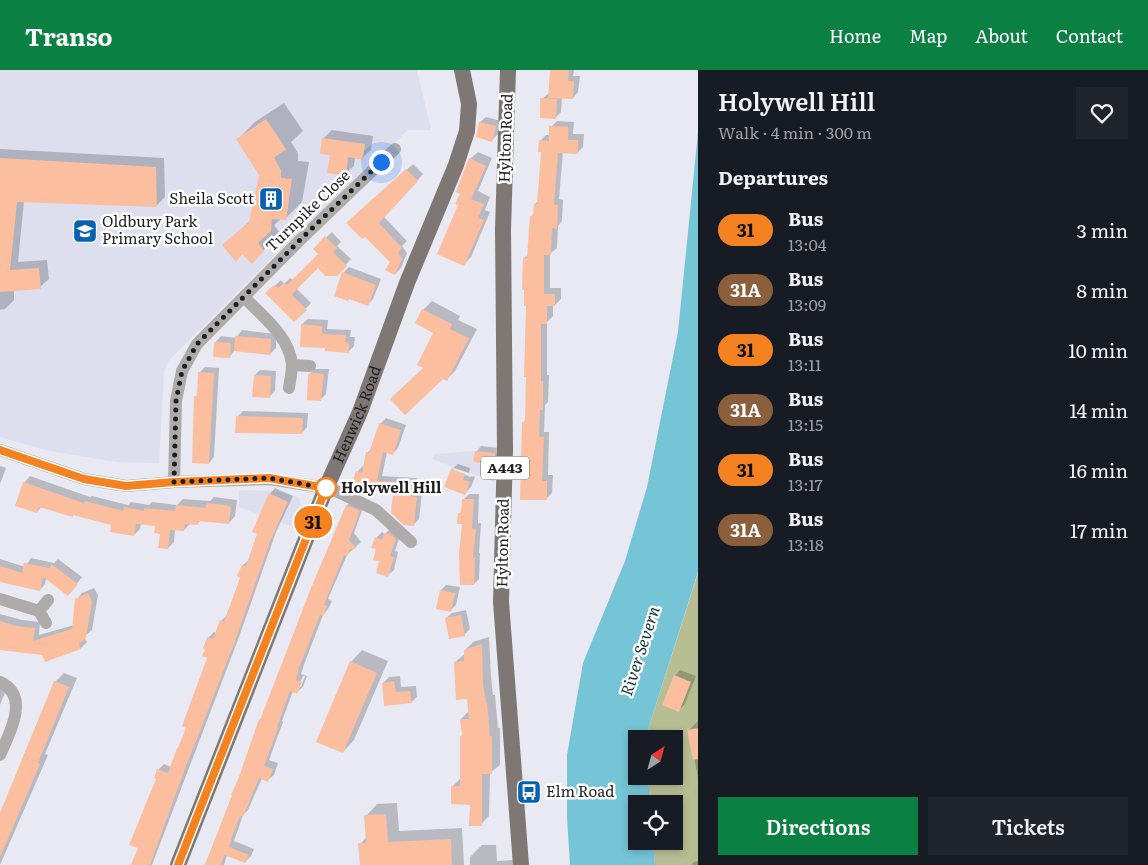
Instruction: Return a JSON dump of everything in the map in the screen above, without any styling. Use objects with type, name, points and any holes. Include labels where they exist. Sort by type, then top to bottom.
[{"type":"main road","name":"Henwick Road","points":[[178,865],[326,488],[360,412],[407,283],[456,165],[467,131],[469,104],[462,70]]},
{"type":"main road","name":"Hylton Road","points":[[508,70],[503,229],[505,450],[501,602],[521,865]]},
{"type":"street","name":"Turnpike Close","points":[[174,482],[176,401],[182,371],[197,344],[299,241],[395,149]]},
{"type":"street","points":[[244,297],[282,337],[288,348],[292,365],[289,388]]},
{"type":"street","points":[[292,365],[310,366]]},
{"type":"street","points":[[0,450],[84,479],[126,486],[269,478],[336,490],[376,510],[411,542]]},
{"type":"street","points":[[0,600],[39,611],[46,623]]},
{"type":"street","points":[[39,611],[48,600]]},
{"type":"street","points":[[0,682],[13,692],[16,704],[15,717],[0,755]]},
{"type":"shaded area","points":[[0,70],[417,70],[431,130],[408,130],[257,272],[169,360],[164,371],[159,463],[117,462],[50,451],[0,437]]},
{"type":"shaded area","points":[[475,451],[497,454],[495,482],[432,459],[435,454]]},
{"type":"shaded area","points":[[239,490],[276,491],[299,497],[301,506],[296,528],[239,507]]},
{"type":"green space","points":[[698,573],[698,865],[655,865],[654,850],[683,850],[683,795],[649,795],[649,785],[683,785],[683,730],[648,730]]},
{"type":"water","name":"River Severn","points":[[698,132],[698,572],[648,730],[628,730],[628,785],[649,785],[649,795],[628,795],[628,850],[654,850],[655,865],[570,865],[567,818],[567,755],[583,663],[625,561],[647,487],[678,332]]},
{"type":"building","points":[[550,70],[569,70],[568,81],[574,81],[573,99],[548,98]]},
{"type":"building","points":[[540,98],[557,99],[556,119],[540,118]]},
{"type":"building","name":"Sheila Scott","points":[[266,119],[286,149],[274,158],[281,170],[281,178],[292,179],[286,220],[272,219],[271,231],[258,243],[264,251],[252,264],[242,254],[236,262],[222,245],[249,222],[259,175],[236,139]]},
{"type":"building","points":[[479,122],[496,126],[492,142],[476,137]]},
{"type":"building","points":[[549,126],[568,127],[568,140],[578,140],[578,154],[558,153],[554,205],[558,205],[557,229],[552,228],[551,255],[544,255],[544,294],[555,294],[555,306],[547,306],[547,324],[541,324],[543,410],[540,410],[539,437],[544,437],[542,481],[547,481],[547,500],[520,500],[522,422],[525,422],[526,377],[524,377],[526,306],[524,306],[524,290],[522,290],[523,258],[527,258],[530,216],[533,216],[534,204],[537,204],[541,152],[538,152],[539,140],[549,141]]},
{"type":"building","points":[[322,138],[365,144],[363,160],[348,157],[346,176],[327,173],[330,155],[320,154]]},
{"type":"building","points":[[0,158],[156,167],[157,207],[17,202],[10,270],[39,268],[41,289],[0,292]]},
{"type":"building","points":[[469,158],[486,166],[471,199],[484,204],[478,218],[484,220],[464,266],[437,254],[458,205],[455,204],[460,194],[456,192]]},
{"type":"building","points":[[406,169],[418,181],[379,223],[402,248],[398,252],[402,259],[395,275],[385,270],[390,262],[365,237],[362,239],[346,223]]},
{"type":"building","points":[[325,236],[337,248],[333,252],[347,266],[337,276],[325,276],[318,268],[294,292],[292,295],[307,310],[294,322],[265,293],[274,285],[278,288],[284,282],[287,285],[318,254],[313,249]]},
{"type":"building","points":[[342,272],[376,285],[368,306],[334,296]]},
{"type":"building","points":[[422,309],[452,324],[450,329],[469,338],[447,381],[443,379],[405,415],[390,399],[423,368],[417,365],[433,333],[415,323]]},
{"type":"building","points":[[301,324],[322,326],[322,334],[346,335],[345,342],[349,343],[349,353],[325,351],[325,348],[300,347]]},
{"type":"building","points":[[235,336],[271,339],[270,355],[234,351]]},
{"type":"building","points":[[214,342],[231,343],[230,358],[213,357]]},
{"type":"building","points":[[198,372],[214,373],[209,464],[192,463],[194,396],[197,396]]},
{"type":"building","points":[[308,374],[324,374],[321,401],[307,400]]},
{"type":"building","points":[[254,375],[271,376],[270,398],[252,397]]},
{"type":"building","points":[[236,416],[303,418],[302,434],[235,433]]},
{"type":"building","points":[[379,423],[401,430],[393,455],[383,452],[377,481],[412,483],[411,496],[417,497],[414,526],[404,525],[391,513],[393,493],[370,493],[351,488],[356,471],[362,473],[366,452],[369,453]]},
{"type":"building","points":[[475,451],[495,453],[495,464],[473,462]]},
{"type":"building","points":[[451,469],[465,474],[463,480],[470,482],[465,495],[444,487]]},
{"type":"building","points":[[23,482],[84,503],[85,501],[123,511],[124,507],[144,511],[144,508],[175,511],[176,505],[206,508],[206,503],[231,506],[229,524],[198,521],[198,525],[185,524],[184,531],[170,530],[168,549],[158,548],[160,534],[154,533],[155,526],[136,524],[134,536],[110,532],[111,525],[73,515],[73,517],[39,507],[37,513],[15,506]]},
{"type":"building","points":[[269,493],[288,502],[271,539],[234,644],[150,865],[131,865],[138,848],[129,845],[156,779],[154,778],[157,769],[168,773],[186,728],[182,726],[207,658],[202,656],[205,649],[203,648],[207,637],[213,639],[220,620],[224,622],[240,578],[237,576],[242,565],[246,566],[257,534],[252,532]]},
{"type":"building","points":[[462,499],[474,499],[472,528],[476,529],[473,558],[475,558],[474,585],[460,585],[459,554],[462,524],[457,524],[458,513],[461,513]]},
{"type":"building","points":[[346,505],[360,511],[349,540],[356,548],[350,550],[347,556],[344,555],[324,605],[327,606],[323,616],[320,615],[299,668],[296,680],[302,682],[297,694],[290,691],[264,766],[273,769],[268,782],[259,778],[243,817],[240,816],[229,847],[249,855],[245,863],[224,855],[221,865],[205,865],[259,719]]},
{"type":"building","points":[[384,533],[389,533],[396,539],[390,556],[394,557],[388,577],[376,573],[379,561],[373,560],[376,549],[371,548],[375,537],[382,540]]},
{"type":"building","points":[[24,563],[50,568],[51,564],[78,584],[68,596],[43,577],[40,591],[0,582],[0,566],[22,573]]},
{"type":"building","points":[[440,590],[455,593],[451,612],[436,609]]},
{"type":"building","points":[[88,593],[92,602],[86,638],[79,644],[81,649],[45,662],[42,655],[0,650],[0,621],[16,626],[35,628],[33,641],[72,629],[75,599]]},
{"type":"building","points":[[461,615],[465,636],[449,639],[445,618]]},
{"type":"building","points":[[482,644],[483,685],[487,702],[490,736],[492,736],[492,774],[482,774],[482,826],[469,826],[470,805],[451,804],[451,786],[460,786],[460,736],[462,736],[460,719],[469,719],[467,699],[456,700],[454,662],[464,661],[464,650]]},
{"type":"building","points":[[350,661],[377,673],[343,753],[316,742]]},
{"type":"building","points":[[674,675],[691,682],[679,712],[662,705]]},
{"type":"building","points":[[54,681],[69,687],[38,763],[40,764],[0,857],[0,813]]},
{"type":"building","points":[[394,681],[396,692],[410,691],[412,703],[384,706],[382,683]]},
{"type":"building","points":[[698,728],[698,759],[693,760],[687,730]]},
{"type":"building","points":[[386,814],[388,842],[451,839],[452,865],[360,865],[358,843],[366,843],[364,815]]},
{"type":"bus line","name":"31","points":[[0,450],[84,479],[126,486],[269,478],[326,488],[178,865]]},
{"type":"place","name":"Sheila Scott","points":[[271,199]]},
{"type":"place","name":"Oldbury Park Primary School","points":[[85,231]]},
{"type":"place","name":"Holywell Hill","points":[[326,488]]},
{"type":"place","name":"Elm Road","points":[[529,792]]},
{"type":"route","points":[[326,488],[269,478],[174,482],[176,401],[182,371],[197,344],[381,162]]}]
